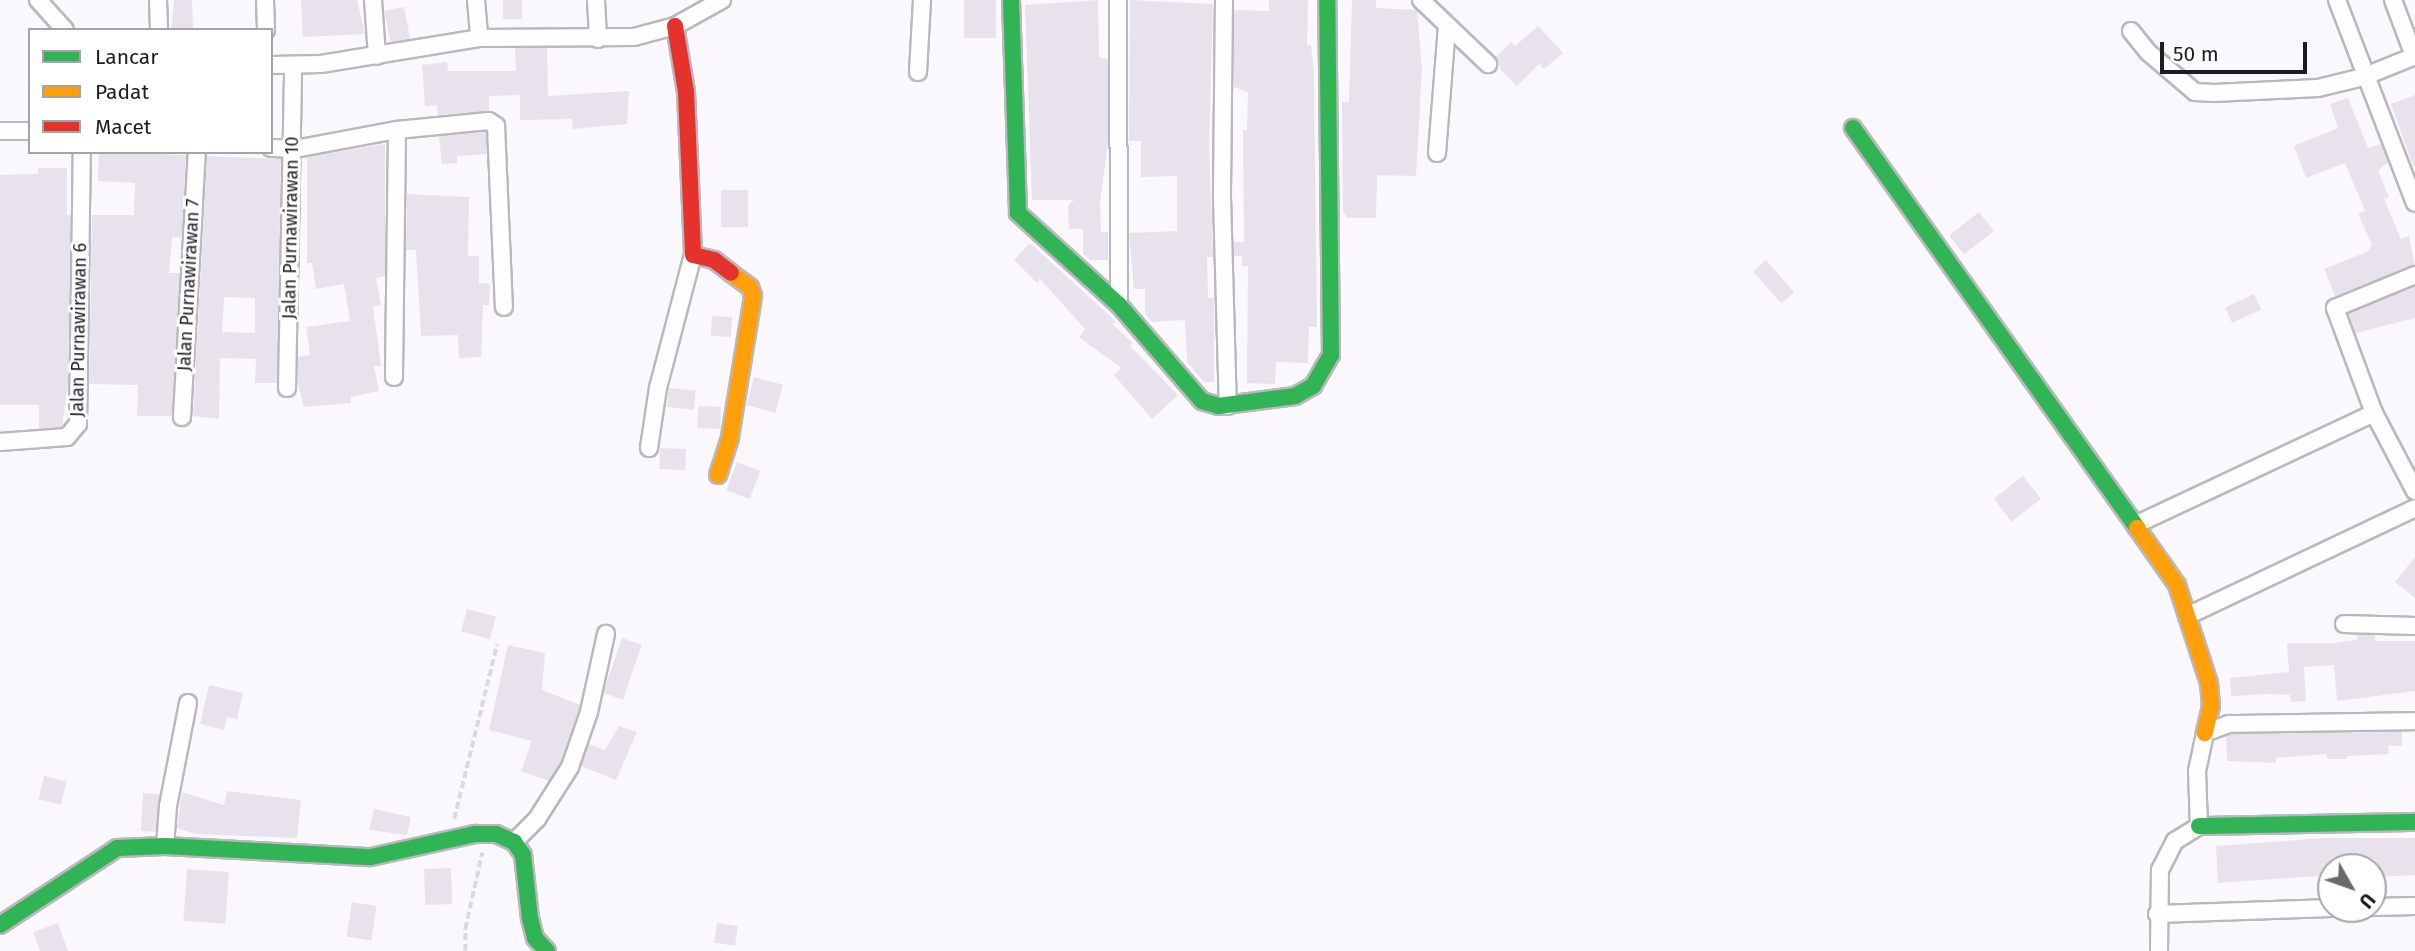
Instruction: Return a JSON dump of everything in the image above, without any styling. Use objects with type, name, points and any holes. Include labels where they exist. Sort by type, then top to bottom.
[{"type":"street","points":[[38,0],[63,28]]},
{"type":"street","points":[[158,0],[159,28]]},
{"type":"street","points":[[265,0],[266,28]]},
{"type":"street","points":[[373,0],[377,56]]},
{"type":"street","points":[[476,0],[479,38]]},
{"type":"street","points":[[596,0],[598,39]]},
{"type":"street","points":[[918,72],[922,0]]},
{"type":"street","points":[[1010,0],[1018,213],[1119,305],[1202,401],[1228,406],[1295,396],[1313,386],[1331,355],[1326,0]]},
{"type":"street","points":[[1118,0],[1119,305]]},
{"type":"street","points":[[1224,0],[1222,197],[1228,406]]},
{"type":"street","points":[[1421,0],[1488,64]]},
{"type":"street","points":[[2337,0],[2363,77],[2415,203]]},
{"type":"street","points":[[2131,31],[2149,53],[2195,92],[2268,88],[2290,93],[2346,83],[2415,56],[2393,0]]},
{"type":"street","points":[[273,65],[293,67],[377,56],[479,38],[635,37],[675,26],[712,2]]},
{"type":"street","points":[[649,448],[659,388],[693,255],[686,92],[675,26]]},
{"type":"street","points":[[1437,153],[1447,26]]},
{"type":"street","name":"Jalan Purnawirawan 10","points":[[287,388],[295,149],[293,67]]},
{"type":"street","points":[[273,148],[295,149],[397,130],[489,121],[500,133],[504,307]]},
{"type":"street","points":[[1853,128],[1983,305],[2177,585],[2209,683],[2211,706],[2197,771],[2199,826]]},
{"type":"street","points":[[394,377],[397,130]]},
{"type":"street","points":[[0,131],[28,131]]},
{"type":"street","name":"Jalan Purnawirawan 6","points":[[0,442],[67,437],[78,424],[82,154]]},
{"type":"street","name":"Jalan Purnawirawan 7","points":[[182,417],[197,154]]},
{"type":"street","points":[[693,255],[714,260],[750,287],[753,296],[730,437],[718,475]]},
{"type":"street","points":[[2415,275],[2335,309],[2374,413],[2415,491]]},
{"type":"street","points":[[2135,525],[2374,413]]},
{"type":"street","points":[[2187,615],[2415,508]]},
{"type":"street","points":[[2344,624],[2415,626]]},
{"type":"street","points":[[514,842],[537,819],[570,767],[589,712],[606,634]]},
{"type":"street","points":[[165,846],[168,806],[188,704]]},
{"type":"street","points":[[2205,733],[2229,724],[2415,721]]},
{"type":"street","points":[[2159,951],[2157,914],[2160,870],[2175,841],[2199,826],[2415,822]]},
{"type":"street","points":[[0,925],[107,852],[130,846],[371,857],[487,834],[514,842],[526,865],[535,938],[547,951]]},
{"type":"street","points":[[2387,907],[2415,906]]},
{"type":"street","points":[[2157,914],[2317,908]]},
{"type":"path","points":[[451,842],[497,644]]},
{"type":"path","points":[[465,951],[472,889],[487,834]]},
{"type":"building","points":[[174,0],[192,0],[193,28],[171,28]]},
{"type":"building","points":[[301,0],[357,0],[365,34],[303,37]]},
{"type":"building","points":[[503,0],[522,0],[522,19],[503,19]]},
{"type":"building","points":[[964,0],[996,0],[996,38],[964,38]]},
{"type":"building","points":[[1098,0],[1099,57],[1108,60],[1108,142],[1100,202],[1101,232],[1108,232],[1108,260],[1090,260],[1083,254],[1083,229],[1069,229],[1068,205],[1074,200],[1032,200],[1025,5]]},
{"type":"building","points":[[1130,0],[1213,4],[1209,146],[1213,257],[1207,257],[1208,298],[1214,298],[1214,382],[1204,382],[1187,362],[1185,320],[1152,322],[1145,314],[1145,289],[1134,289],[1129,233],[1177,231],[1177,176],[1141,177],[1141,141],[1129,141]]},
{"type":"building","points":[[1269,0],[1308,0],[1307,45],[1311,45],[1314,73],[1317,327],[1309,327],[1308,363],[1276,362],[1275,384],[1247,383],[1248,266],[1242,266],[1242,256],[1234,256],[1234,242],[1244,242],[1243,130],[1247,130],[1248,92],[1234,87],[1234,10],[1269,11]]},
{"type":"building","points":[[1352,0],[1376,0],[1376,8],[1417,10],[1422,68],[1416,176],[1377,175],[1376,218],[1347,218],[1343,211],[1342,102],[1349,102]]},
{"type":"building","points":[[404,7],[410,39],[391,43],[384,11]]},
{"type":"building","points":[[1538,26],[1563,53],[1544,69],[1539,64],[1517,86],[1501,70],[1496,57],[1511,42],[1515,46]]},
{"type":"building","points":[[515,48],[547,48],[548,96],[629,91],[627,124],[573,129],[572,119],[520,120],[520,95],[489,96],[489,111],[438,115],[437,105],[425,106],[422,65],[447,62],[448,71],[516,71]]},
{"type":"building","points":[[2415,95],[2415,166],[2413,166],[2391,104]]},
{"type":"building","points":[[2348,98],[2368,148],[2381,144],[2388,162],[2378,170],[2389,197],[2384,199],[2401,239],[2409,236],[2415,265],[2335,296],[2324,269],[2369,251],[2372,245],[2358,214],[2365,211],[2345,163],[2306,178],[2294,146],[2338,128],[2330,104]]},
{"type":"building","points":[[486,132],[487,154],[457,156],[457,163],[442,164],[439,136]]},
{"type":"building","points":[[385,144],[385,276],[376,278],[381,305],[373,307],[381,366],[374,366],[379,391],[351,397],[351,403],[304,407],[298,384],[298,357],[310,355],[306,327],[350,321],[344,284],[316,289],[312,263],[307,263],[307,157]]},
{"type":"building","points":[[99,154],[186,155],[182,238],[172,237],[169,273],[180,273],[172,416],[137,416],[138,385],[89,384],[92,215],[134,215],[135,183],[98,181]]},
{"type":"building","points":[[207,156],[281,159],[277,383],[255,383],[256,359],[220,358],[219,419],[193,416]],"holes":[[[224,297],[255,298],[255,333],[222,332]]]},
{"type":"building","points":[[38,168],[67,168],[67,215],[71,215],[68,383],[62,427],[39,429],[39,405],[0,405],[0,175],[38,174]]},
{"type":"building","points":[[721,190],[748,190],[748,227],[721,227]]},
{"type":"building","points":[[407,194],[469,197],[468,256],[479,256],[479,283],[490,284],[489,305],[483,305],[481,357],[459,358],[458,335],[421,336],[416,250],[406,250]]},
{"type":"building","points":[[1979,212],[1994,231],[1964,254],[1949,235]]},
{"type":"building","points":[[1030,243],[1109,315],[1116,323],[1112,324],[1133,343],[1130,346],[1178,395],[1152,419],[1114,375],[1121,368],[1079,337],[1085,329],[1040,279],[1037,283],[1014,260]]},
{"type":"building","points":[[1766,260],[1794,292],[1781,304],[1753,271]]},
{"type":"building","points":[[2415,286],[2415,318],[2356,333],[2348,314]]},
{"type":"building","points":[[2254,294],[2261,309],[2232,323],[2225,308]]},
{"type":"building","points":[[712,316],[732,317],[731,337],[711,336]]},
{"type":"building","points":[[754,377],[783,385],[775,413],[746,405]]},
{"type":"building","points":[[669,388],[696,391],[694,410],[667,407]]},
{"type":"building","points":[[698,406],[721,407],[720,429],[697,428]]},
{"type":"building","points":[[660,448],[686,449],[685,470],[659,469]]},
{"type":"building","points":[[737,462],[760,471],[750,499],[726,490]]},
{"type":"building","points":[[2023,476],[2041,499],[2012,522],[1994,499]]},
{"type":"building","points":[[2415,557],[2415,598],[2395,582]]},
{"type":"building","points":[[467,609],[496,617],[490,639],[461,631]]},
{"type":"building","points":[[2357,635],[2375,635],[2375,641],[2415,641],[2415,691],[2337,701],[2334,665],[2304,667],[2306,701],[2291,702],[2290,695],[2231,696],[2230,678],[2289,672],[2287,643],[2334,643],[2357,640]]},
{"type":"building","points":[[622,638],[642,645],[623,700],[603,693]]},
{"type":"building","points":[[508,645],[545,653],[542,690],[580,705],[562,759],[549,781],[521,771],[532,741],[489,730]]},
{"type":"building","points":[[209,685],[243,693],[237,719],[227,717],[224,730],[200,724]]},
{"type":"building","points":[[619,726],[637,732],[616,780],[581,766],[589,744],[605,750]]},
{"type":"building","points":[[2402,732],[2402,746],[2388,746],[2389,754],[2347,756],[2347,759],[2327,759],[2327,754],[2276,758],[2276,763],[2227,761],[2226,736],[2231,734]]},
{"type":"building","points":[[44,776],[66,781],[61,805],[39,799]]},
{"type":"building","points":[[227,791],[301,800],[297,838],[196,834],[177,828],[182,792],[224,805]]},
{"type":"building","points":[[143,793],[160,794],[158,832],[141,831]]},
{"type":"building","points":[[374,809],[411,817],[407,835],[369,830]]},
{"type":"building","points":[[2325,838],[2415,838],[2415,875],[2387,876],[2387,853],[2317,853],[2317,876],[2218,883],[2216,846]]},
{"type":"building","points":[[451,868],[452,904],[425,905],[424,869]]},
{"type":"building","points":[[187,869],[229,872],[225,924],[183,921]]},
{"type":"building","points":[[352,902],[377,906],[371,940],[347,937]]},
{"type":"building","points":[[58,923],[68,951],[40,951],[33,932]]},
{"type":"building","points":[[717,923],[738,926],[735,946],[714,943]]},
{"type":"traffic: fast","points":[[1011,0],[1018,213],[1119,305],[1202,401],[1218,406],[1295,396],[1313,386],[1331,355],[1327,0]]},
{"type":"traffic: fast","points":[[1853,128],[2137,528]]},
{"type":"traffic: fast","points":[[2199,826],[2415,822]]},
{"type":"traffic: fast","points":[[0,925],[117,848],[165,846],[371,857],[475,834],[496,834],[514,842],[523,855],[530,918],[535,938],[547,951]]},
{"type":"traffic: slow","points":[[718,475],[730,437],[753,296],[750,287],[731,273]]},
{"type":"traffic: slow","points":[[2137,528],[2177,585],[2209,683],[2211,706],[2205,733]]},
{"type":"traffic: jam","points":[[675,26],[686,92],[693,255],[714,260],[731,273]]}]
